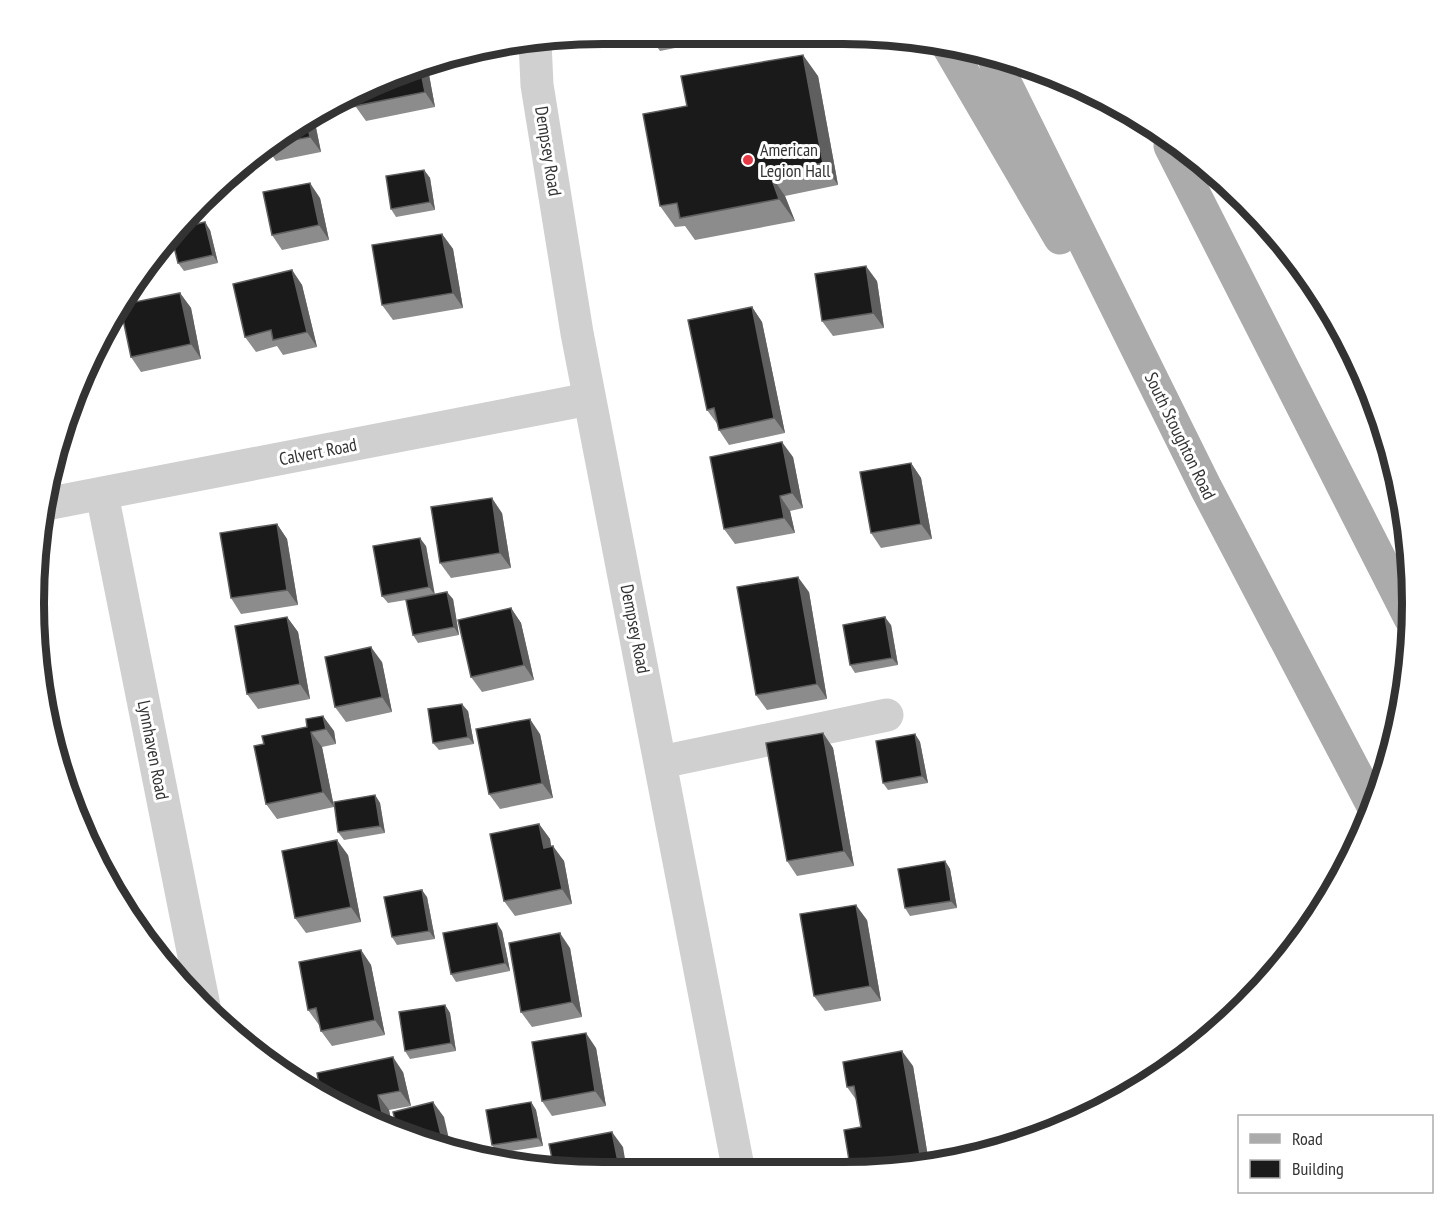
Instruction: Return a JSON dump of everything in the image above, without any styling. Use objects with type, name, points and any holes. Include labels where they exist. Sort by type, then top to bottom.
[{"type":"main road","points":[[953,54],[1206,488]]},
{"type":"main road","name":"South Stoughton Road","points":[[997,66],[1206,488],[1367,795]]},
{"type":"main road","points":[[1173,152],[1402,602]]},
{"type":"street","name":"Dempsey Road","points":[[535,48],[537,85],[589,399],[600,446],[737,1162]]},
{"type":"street","name":"Dempsey Road","points":[[523,49],[537,85]]},
{"type":"street","name":"Calvert Road","points":[[52,503],[589,399]]},
{"type":"street","name":"Lynnhaven Road","points":[[102,494],[201,992]]},
{"type":"street","points":[[661,762],[887,716]]},
{"type":"building","name":"American Legion Hall","points":[[803,55],[823,163],[770,174],[779,199],[680,218],[677,203],[660,206],[643,114],[687,106],[681,76]]},
{"type":"building","points":[[421,74],[425,92],[355,106],[355,101]]},
{"type":"building","points":[[308,128],[310,137],[288,141]]},
{"type":"building","points":[[424,170],[430,202],[391,209],[386,176]]},
{"type":"building","points":[[310,183],[319,225],[272,235],[263,192]]},
{"type":"building","points":[[205,222],[213,255],[178,263],[173,244],[190,226]]},
{"type":"building","points":[[442,234],[453,293],[382,305],[372,245]]},
{"type":"building","points":[[866,266],[873,313],[822,321],[815,274]]},
{"type":"building","points":[[292,270],[307,332],[273,340],[271,330],[245,337],[233,284]]},
{"type":"building","points":[[180,293],[191,344],[131,357],[122,316],[131,303]]},
{"type":"building","points":[[752,307],[774,418],[719,430],[714,408],[707,410],[688,320]]},
{"type":"building","points":[[782,442],[792,493],[780,496],[784,518],[724,529],[710,457]]},
{"type":"building","points":[[911,463],[921,524],[871,533],[860,472]]},
{"type":"building","points":[[492,498],[500,553],[440,563],[431,507]]},
{"type":"building","points":[[277,524],[287,590],[231,598],[220,533]]},
{"type":"building","points":[[420,538],[429,587],[382,596],[373,546]]},
{"type":"building","points":[[798,577],[817,684],[756,695],[737,587]]},
{"type":"building","points":[[447,592],[454,627],[413,635],[406,600]]},
{"type":"building","points":[[511,608],[524,665],[471,677],[458,620]]},
{"type":"building","points":[[287,617],[300,684],[247,694],[235,626]]},
{"type":"building","points":[[885,617],[892,658],[850,665],[843,625]]},
{"type":"building","points":[[371,647],[382,697],[335,707],[325,657]]},
{"type":"building","points":[[462,704],[468,737],[433,743],[428,709]]},
{"type":"building","points":[[323,716],[326,729],[311,732],[323,792],[266,804],[254,746],[264,744],[262,736],[307,727],[306,719]]},
{"type":"building","points":[[530,719],[542,783],[489,794],[476,729]]},
{"type":"building","points":[[823,733],[844,851],[787,861],[766,743]]},
{"type":"building","points":[[915,734],[922,776],[883,783],[876,741]]},
{"type":"building","points":[[375,795],[380,826],[338,832],[334,802]]},
{"type":"building","points":[[539,824],[544,848],[553,846],[562,889],[504,901],[490,834]]},
{"type":"building","points":[[337,840],[351,907],[295,918],[282,851]]},
{"type":"building","points":[[945,861],[951,901],[905,908],[898,869]]},
{"type":"building","points":[[422,890],[429,931],[392,937],[384,897]]},
{"type":"building","points":[[856,905],[870,986],[814,996],[800,914]]},
{"type":"building","points":[[497,923],[505,963],[451,974],[443,933]]},
{"type":"building","points":[[560,933],[572,1002],[521,1012],[509,943]]},
{"type":"building","points":[[361,950],[375,1020],[321,1031],[316,1008],[308,1010],[299,962]]},
{"type":"building","points":[[445,1005],[451,1043],[405,1051],[399,1012]]},
{"type":"building","points":[[586,1033],[595,1091],[542,1101],[532,1042]]},
{"type":"building","points":[[902,1051],[920,1154],[891,1159],[849,1162],[844,1130],[861,1127],[854,1086],[847,1087],[843,1062]]},
{"type":"building","points":[[393,1057],[400,1091],[378,1095],[383,1116],[319,1085],[317,1073]]},
{"type":"building","points":[[433,1102],[442,1137],[395,1121],[393,1112]]},
{"type":"building","points":[[531,1102],[538,1138],[492,1145],[486,1110]]},
{"type":"building","points":[[612,1132],[618,1162],[552,1159],[549,1144]]},
{"type":"place","name":"American Legion Hall","points":[[748,160]]}]
